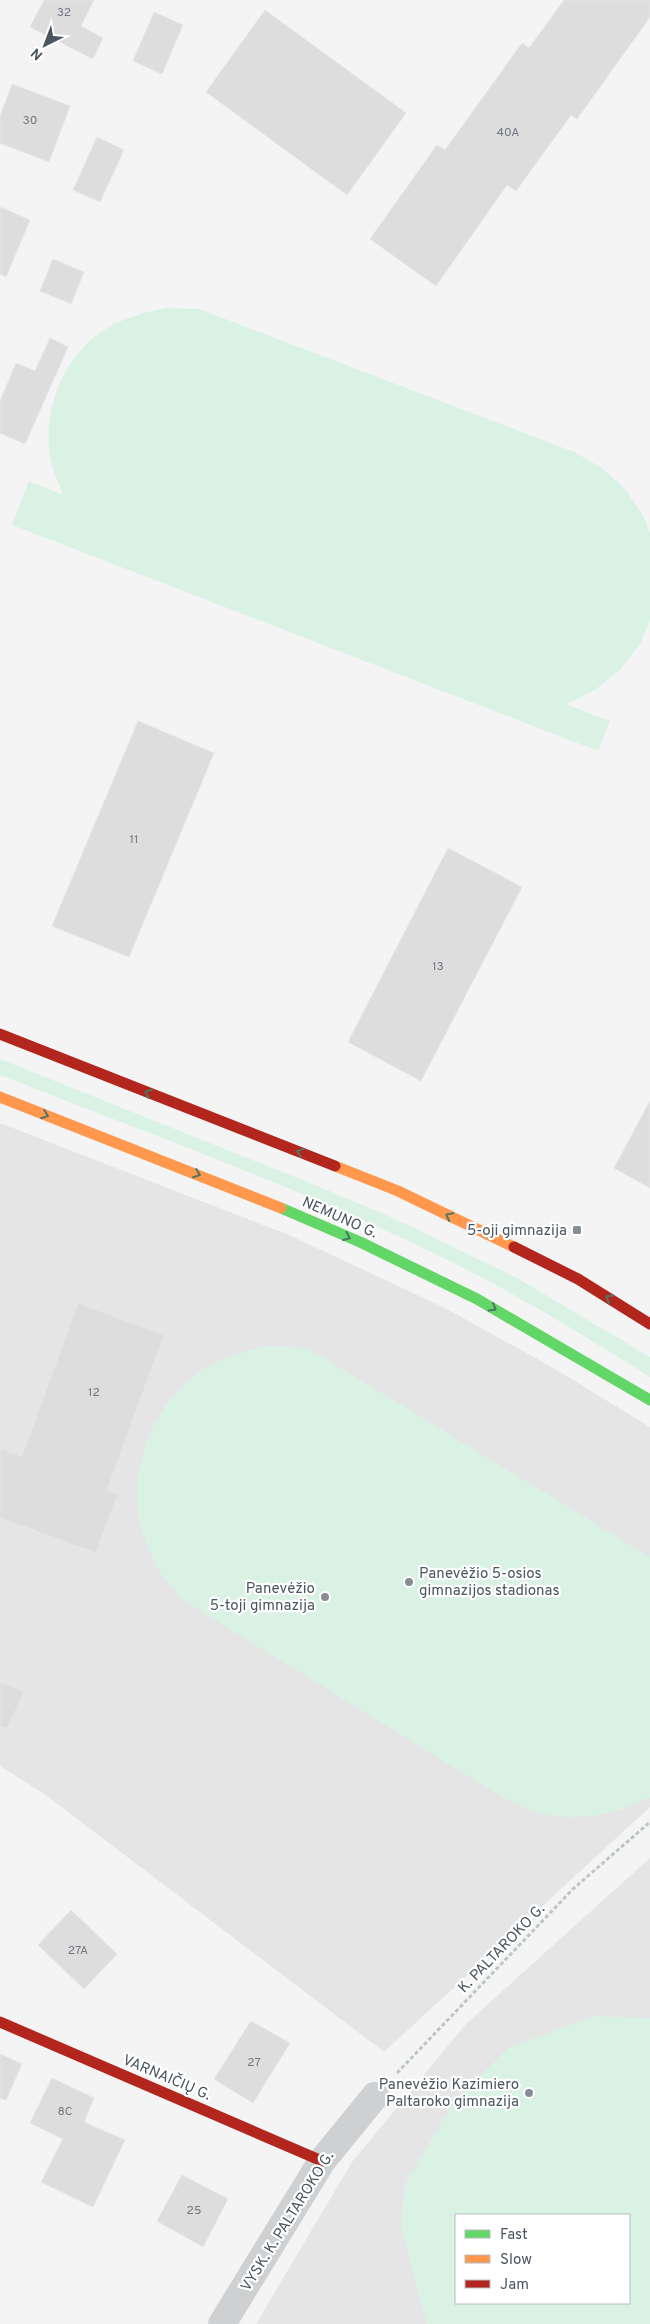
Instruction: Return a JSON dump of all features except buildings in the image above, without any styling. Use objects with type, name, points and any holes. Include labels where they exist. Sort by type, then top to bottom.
[{"type":"main road","points":[[0,1034],[398,1191],[578,1279],[650,1324]]},
{"type":"main road","name":"NEMUNO G.","points":[[0,1097],[280,1206],[394,1258],[477,1298],[650,1400]]},
{"type":"main road","name":"VARNAIČIŲ G.","points":[[0,2022],[322,2161]]},
{"type":"street","name":"VYSK. K. PALTAROKO G.","points":[[222,2324],[322,2161],[375,2096]]},
{"type":"path","name":"K. PALTAROKO G.","points":[[375,2096],[573,1889],[650,1822]]},
{"type":"shaded area","name":"Panevėžio 5-toji gimnazija","points":[[0,1123],[289,1235],[443,1307],[550,1366],[650,1427],[650,1807],[384,2052],[43,1793],[0,1766]]},
{"type":"shaded area","name":"Panevėžio Kazimiero Paltaroko gimnazija","points":[[650,1858],[650,2324],[256,2324],[352,2162],[466,2024]]},
{"type":"green space","points":[[167,308],[199,309],[574,452],[602,468],[626,490],[644,517],[650,534],[650,620],[640,644],[620,670],[595,690],[566,704],[610,721],[598,751],[12,525],[29,481],[63,495],[52,466],[49,447],[49,427],[58,387],[67,369],[79,352],[93,338],[116,323]]},
{"type":"green space","points":[[0,1059],[393,1218],[517,1278],[650,1357],[650,1377],[504,1289],[399,1236],[286,1187],[0,1075]]},
{"type":"green space","name":"Panevėžio 5-osios gimnazijos stadionas","points":[[266,1346],[308,1348],[650,1557],[650,1797],[626,1808],[600,1815],[561,1817],[527,1809],[507,1800],[181,1599],[156,1565],[145,1541],[139,1516],[137,1491],[140,1466],[147,1442],[157,1419],[172,1398],[198,1372],[216,1362]]},
{"type":"green space","points":[[594,2016],[650,2018],[650,2324],[427,2324],[401,2228],[405,2184],[453,2103],[508,2048]]},
{"type":"traffic: fast","points":[[281,1208],[360,1242],[477,1299],[650,1400]]},
{"type":"traffic: slow","points":[[0,1097],[281,1208]]},
{"type":"traffic: slow","points":[[335,1166],[398,1191],[514,1247]]},
{"type":"traffic: jam","points":[[0,1034],[335,1166]]},
{"type":"traffic: jam","points":[[514,1247],[578,1279],[650,1324]]},
{"type":"traffic: jam","points":[[0,2022],[322,2161]]},
{"type":"place","name":"5-oji gimnazija","points":[[577,1230]]},
{"type":"place","name":"Panevėžio 5-osios gimnazijos stadionas","points":[[409,1582]]},
{"type":"place","name":"Panevėžio 5-toji gimnazija","points":[[325,1597]]},
{"type":"place","name":"Panevėžio Kazimiero Paltaroko gimnazija","points":[[529,2093]]}]
